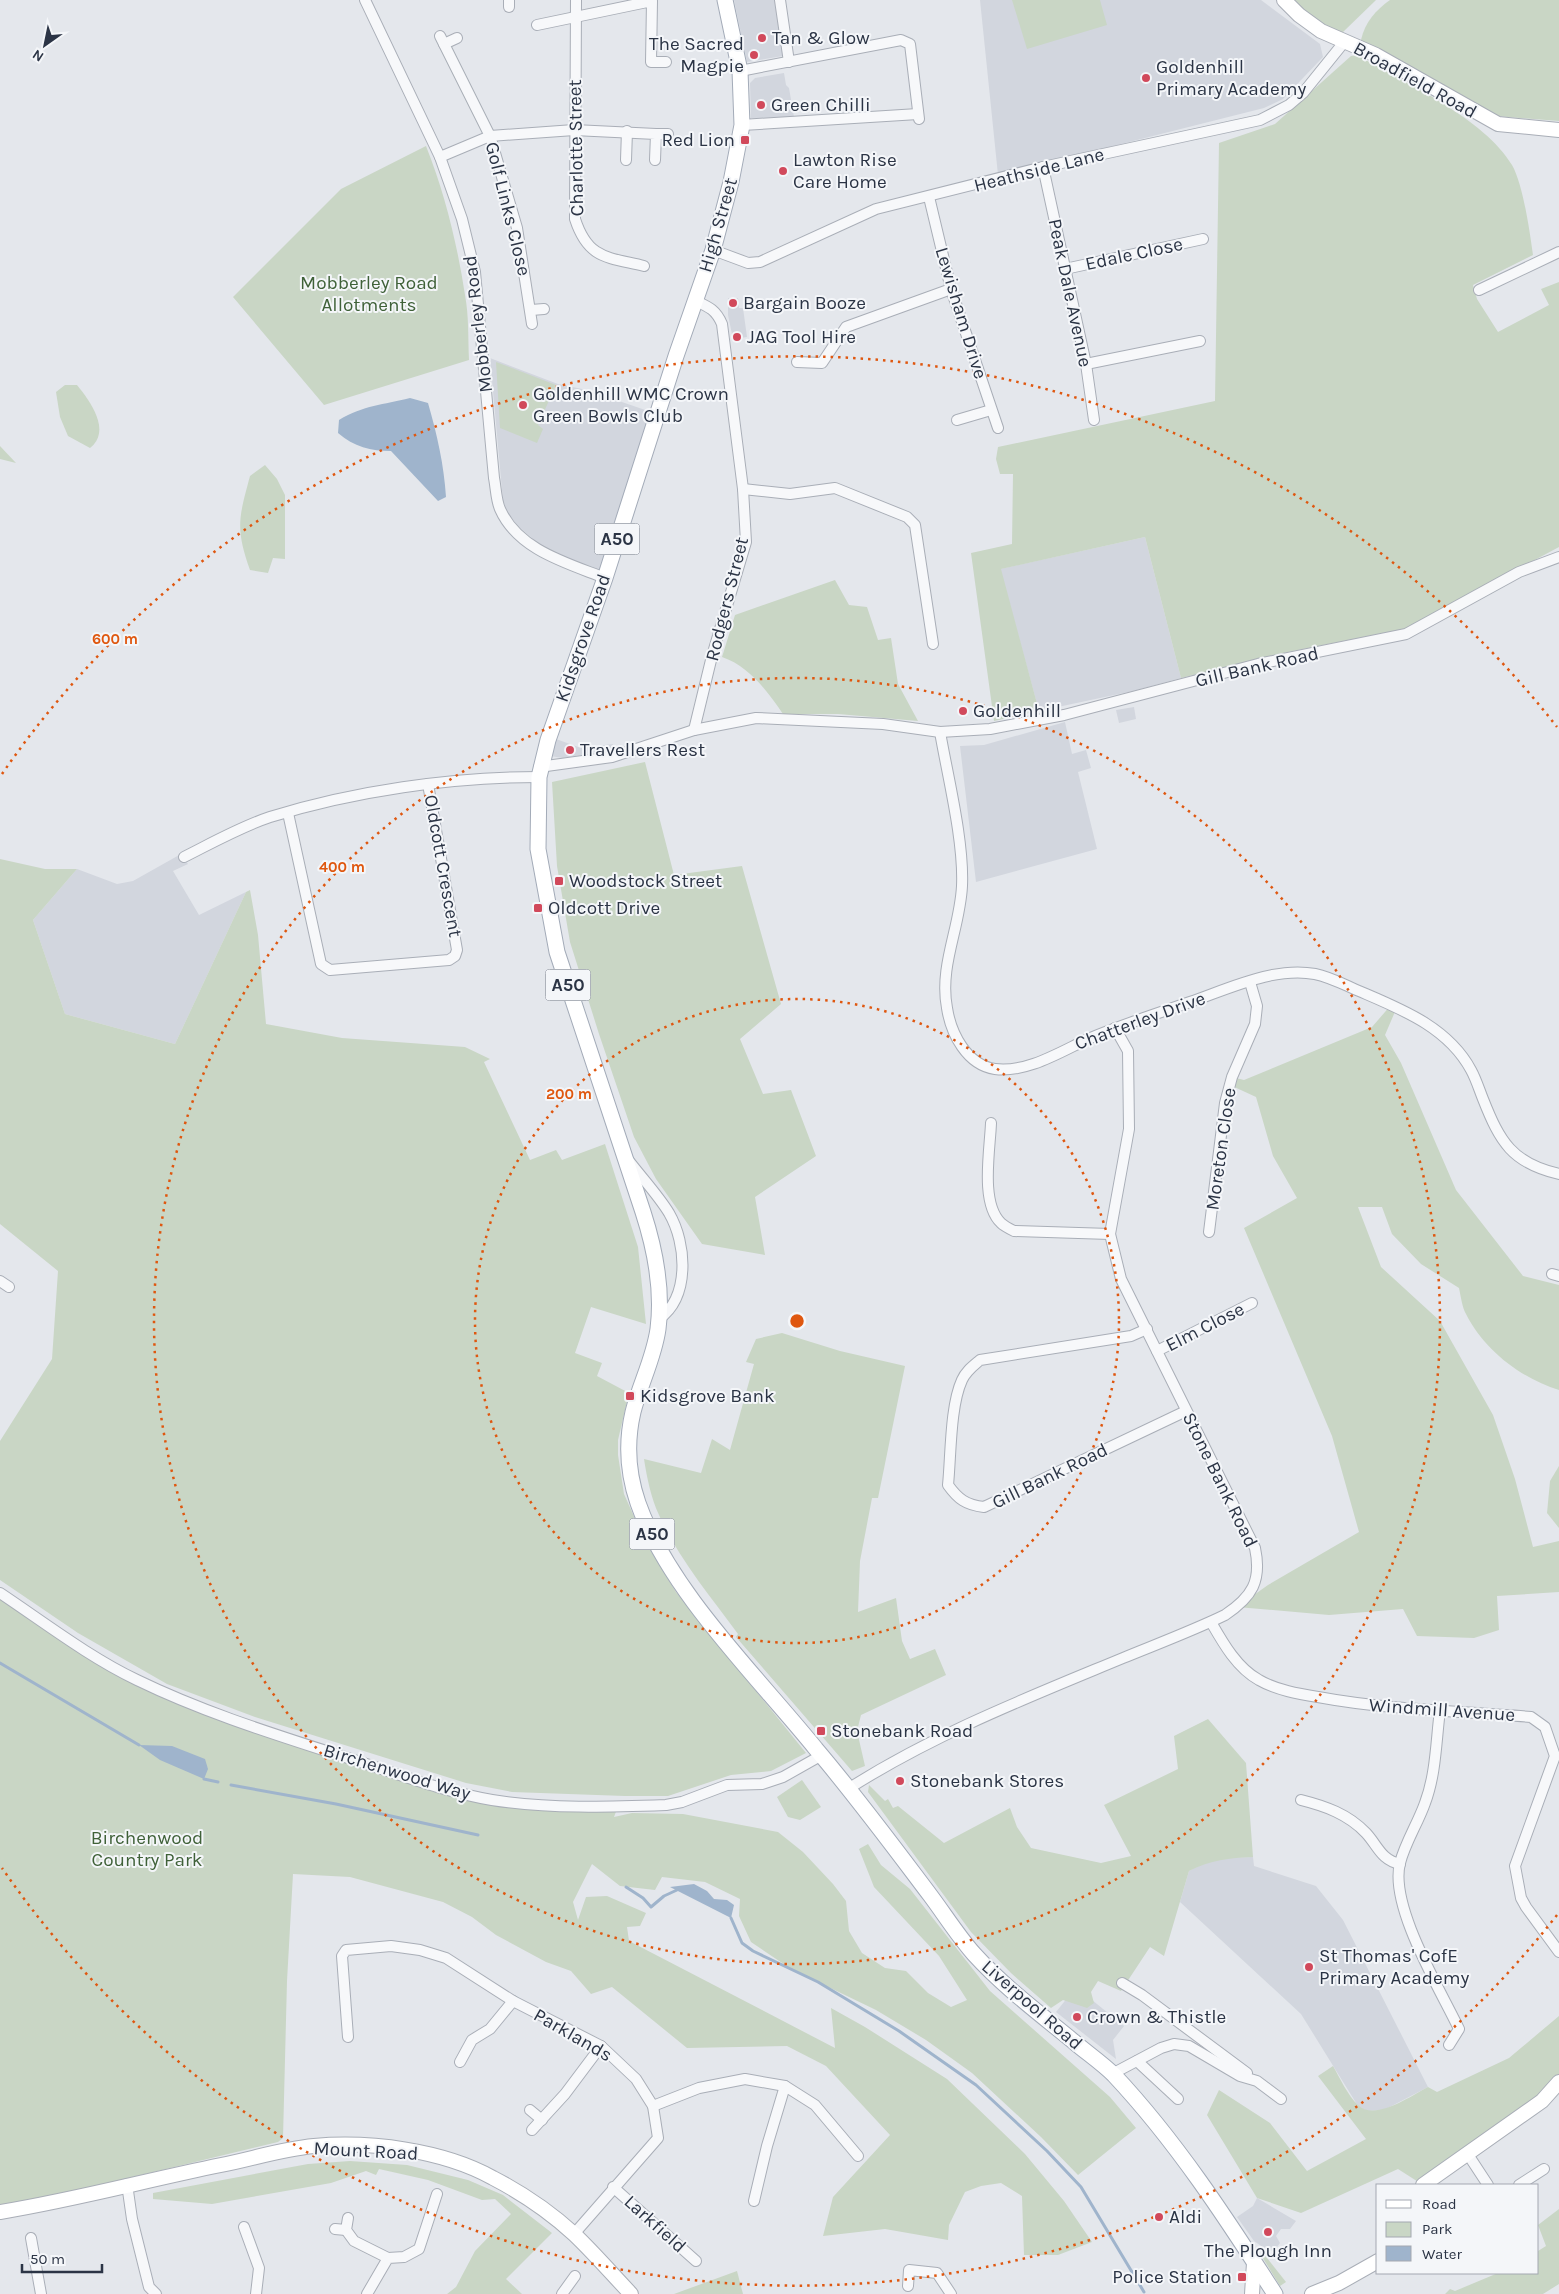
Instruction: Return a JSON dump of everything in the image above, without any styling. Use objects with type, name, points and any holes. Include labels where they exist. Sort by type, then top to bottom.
[{"type":"main road","name":"High Street","points":[[696,301],[713,250],[731,182],[742,126],[740,71],[725,0]]},
{"type":"main road","name":"Kidsgrove Road","points":[[539,772],[605,578],[676,356],[696,301]]},
{"type":"main road","name":"A50","points":[[539,772],[538,848],[557,952],[651,1238],[657,1272],[659,1319]]},
{"type":"main road","name":"Liverpool Road","points":[[659,1319],[655,1346],[633,1411],[628,1454],[638,1503],[652,1535],[680,1581],[714,1628],[822,1756],[974,1954],[1015,1993],[1112,2074],[1184,2159],[1274,2294]]},
{"type":"street","name":"Mobberley Road","points":[[364,0],[440,156],[462,218],[476,272],[494,478],[500,508],[508,522],[520,535],[547,555],[605,578]]},
{"type":"street","name":"Charlotte Street","points":[[576,0],[575,219],[580,234],[589,248],[603,256],[644,266]]},
{"type":"street","points":[[780,0],[788,62]]},
{"type":"street","name":"Broadfield Road","points":[[1284,0],[1298,16],[1321,31],[1376,55],[1498,124],[1559,130]]},
{"type":"street","points":[[537,25],[575,15],[652,1],[652,62],[666,62]]},
{"type":"street","name":"Golf Links Close","points":[[457,38],[442,40],[490,136],[517,228],[532,324]]},
{"type":"street","points":[[740,71],[901,40],[910,44],[919,116],[742,126]]},
{"type":"street","name":"Heathside Lane","points":[[713,250],[748,262],[760,262],[876,208],[929,197],[1043,168],[1260,120],[1289,105],[1303,93],[1345,42]]},
{"type":"street","points":[[440,156],[490,136],[574,130],[668,134]]},
{"type":"street","points":[[626,160],[627,131]]},
{"type":"street","points":[[655,160],[656,134]]},
{"type":"street","name":"Peak Dale Avenue","points":[[1043,168],[1086,364],[1094,420]]},
{"type":"street","name":"Lewisham Drive","points":[[929,197],[950,289],[998,428]]},
{"type":"street","name":"Edale Close","points":[[1065,269],[1203,239]]},
{"type":"street","points":[[1480,290],[1559,252]]},
{"type":"street","points":[[797,362],[823,367],[846,327],[950,289]]},
{"type":"street","name":"Rodgers Street","points":[[694,730],[712,656],[746,542],[743,489],[722,324],[718,315],[711,308],[696,301]]},
{"type":"street","points":[[531,310],[544,309]]},
{"type":"street","points":[[1086,364],[1200,341]]},
{"type":"street","points":[[957,420],[991,410]]},
{"type":"street","points":[[743,489],[790,494],[835,488],[907,517],[915,525],[933,644]]},
{"type":"street","name":"Gill Bank Road","points":[[940,732],[990,729],[1064,715],[1258,664],[1406,634],[1519,572],[1559,557]]},
{"type":"street","points":[[184,858],[225,836],[269,818],[288,813],[355,797],[428,784],[539,772],[612,757],[694,730],[756,718],[883,724],[940,732]]},
{"type":"street","name":"Chatterley Drive","points":[[940,732],[959,847],[962,884],[958,920],[944,978],[947,1009],[958,1041],[976,1061],[992,1069],[1014,1068],[1041,1060],[1115,1028],[1250,982],[1286,973],[1315,974],[1423,1020],[1451,1044],[1471,1069],[1484,1102],[1513,1154],[1530,1165],[1559,1174]]},
{"type":"street","name":"Oldcott Crescent","points":[[288,813],[321,964],[330,970],[449,960],[455,956],[457,950],[428,784]]},
{"type":"street","name":"Moreton Close","points":[[1209,1232],[1225,1103],[1232,1077],[1255,1024],[1257,1006],[1250,982]]},
{"type":"street","name":"Stone Bank Road","points":[[848,1789],[882,1767],[938,1738],[1019,1701],[1211,1622],[1240,1605],[1256,1581],[1259,1566],[1255,1548],[1121,1279],[1110,1234],[1129,1129],[1128,1051],[1115,1028]]},
{"type":"street","points":[[991,1123],[988,1198],[992,1211],[1001,1223],[1014,1231],[1110,1234]]},
{"type":"street","points":[[625,1156],[670,1214],[678,1233],[682,1267],[680,1288],[671,1308],[659,1319]]},
{"type":"street","points":[[0,1281],[9,1286]]},
{"type":"street","name":"Elm Close","points":[[1158,1352],[1252,1303]]},
{"type":"street","name":"Gill Bank Road","points":[[1147,1329],[1131,1336],[980,1360],[969,1368],[962,1380],[955,1402],[948,1486],[957,1498],[970,1506],[984,1508],[1186,1411]]},
{"type":"street","name":"Birchenwood Way","points":[[0,1593],[95,1657],[136,1680],[181,1700],[278,1736],[381,1769],[491,1800],[540,1806],[666,1805],[682,1802],[727,1785],[762,1784],[783,1777],[822,1756]]},
{"type":"street","name":"Windmill Avenue","points":[[1211,1622],[1226,1648],[1241,1664],[1258,1680],[1278,1688],[1354,1704],[1531,1717],[1546,1727],[1557,1751],[1515,1866],[1521,1898],[1559,1952]]},
{"type":"street","points":[[1440,1710],[1431,1782],[1425,1803],[1400,1864],[1400,1887],[1407,1919],[1459,2029],[1449,2045]]},
{"type":"street","points":[[1300,1800],[1326,1806],[1344,1816],[1366,1833],[1383,1857],[1400,1864]]},
{"type":"street","name":"Parklands","points":[[348,2037],[342,1956],[346,1950],[391,1946],[420,1950],[446,1958],[513,2001],[601,2046],[636,2079],[653,2106],[658,2138],[574,2234]]},
{"type":"street","points":[[1122,1983],[1142,1995],[1281,2099]]},
{"type":"street","points":[[460,2062],[472,2040],[490,2029],[513,2001]]},
{"type":"street","points":[[1112,2074],[1174,2044],[1189,2046],[1240,2076],[1258,2081]]},
{"type":"street","points":[[532,2130],[601,2046]]},
{"type":"street","points":[[1136,2061],[1178,2099]]},
{"type":"street","points":[[653,2106],[699,2088],[746,2079],[785,2086],[815,2105],[858,2156]]},
{"type":"street","points":[[1424,2184],[1542,2101],[1559,2082]]},
{"type":"street","points":[[754,2201],[767,2146],[785,2086]]},
{"type":"street","points":[[530,2110],[542,2120]]},
{"type":"street","name":"Mount Road","points":[[0,2212],[51,2203],[127,2184],[313,2146],[399,2149],[457,2162],[492,2177],[524,2196],[574,2234],[631,2294]]},
{"type":"street","points":[[1467,2153],[1487,2184]]},
{"type":"street","points":[[1521,2184],[1544,2170]]},
{"type":"street","points":[[127,2184],[132,2219],[149,2287],[156,2294]]},
{"type":"street","name":"Larkfield","points":[[614,2187],[696,2261]]},
{"type":"street","points":[[348,2218],[346,2230],[354,2241],[388,2258],[404,2257],[419,2249],[437,2194]]},
{"type":"street","points":[[244,2227],[259,2268],[256,2294]]},
{"type":"street","points":[[335,2229],[346,2230]]},
{"type":"street","points":[[30,2238],[42,2294]]},
{"type":"street","points":[[367,2294],[388,2258]]},
{"type":"street","points":[[1312,2294],[1376,2262]]},
{"type":"street","points":[[1252,2294],[1254,2263]]},
{"type":"street","points":[[908,2286],[908,2270],[937,2273],[951,2294]]},
{"type":"street","points":[[562,2294],[575,2276]]},
{"type":"shaded area","points":[[734,0],[777,0],[783,56],[747,62]]},
{"type":"shaded area","name":"Goldenhill Primary Academy","points":[[980,0],[1261,0],[1320,44],[1323,57],[1283,99],[1264,108],[998,175]]},
{"type":"shaded area","points":[[784,73],[786,85],[789,88],[794,117],[751,118],[750,83],[755,78]]},
{"type":"shaded area","points":[[728,298],[738,298],[739,308],[743,308],[747,337],[733,339],[728,315]]},
{"type":"shaded area","points":[[490,358],[558,384],[587,390],[651,412],[602,572],[547,551],[518,526],[508,513],[503,501]]},
{"type":"shaded area","points":[[1145,537],[1181,678],[1133,691],[1039,711],[1000,569]]},
{"type":"shaded area","points":[[1134,707],[1136,719],[1119,723],[1116,710]]},
{"type":"shaded area","points":[[1065,722],[1072,754],[1086,750],[1091,768],[1078,772],[1097,849],[976,882],[960,746],[984,745]]},
{"type":"shaded area","points":[[556,739],[581,748],[613,744],[611,750],[563,758],[550,756]]},
{"type":"shaded area","points":[[181,854],[188,864],[173,871],[199,915],[246,892],[175,1044],[65,1014],[33,920],[77,869],[117,884],[133,881]]},
{"type":"shaded area","name":"St Thomas' CofE Primary Academy","points":[[1253,1857],[1254,1866],[1316,1886],[1343,1920],[1428,2087],[1384,2110],[1367,2111],[1358,2106],[1301,2014],[1180,1902],[1189,1871],[1206,1862],[1222,1858]]},
{"type":"shaded area","points":[[1076,1987],[1124,2026],[1113,2040],[1116,2059],[1056,2012]]},
{"type":"shaded area","points":[[1257,2198],[1296,2221],[1290,2229],[1281,2229],[1276,2236],[1280,2243],[1274,2251],[1267,2250],[1254,2241],[1237,2217],[1253,2206]]},
{"type":"green space","points":[[1012,0],[1100,0],[1107,25],[1027,49]]},
{"type":"green space","points":[[1290,0],[1376,0],[1342,33],[1310,18]]},
{"type":"green space","points":[[1390,0],[1559,0],[1559,121],[1496,116],[1459,98],[1361,40],[1365,28],[1372,17]]},
{"type":"green space","points":[[1357,55],[1420,90],[1463,117],[1500,148],[1516,173],[1520,184],[1533,255],[1473,285],[1477,299],[1498,332],[1549,305],[1541,289],[1559,282],[1559,547],[1408,628],[1288,652],[1181,678],[1145,537],[1001,569],[1039,711],[994,721],[971,553],[1012,544],[1013,474],[1000,474],[996,459],[998,447],[1215,401],[1219,143],[1275,124],[1351,56]]},
{"type":"green space","name":"Mobberley Road Allotments","points":[[426,146],[445,201],[458,257],[467,311],[469,360],[324,405],[233,297],[341,189]]},
{"type":"green space","name":"Goldenhill WMC Crown Green Bowls Club","points":[[496,362],[556,385],[538,425],[543,429],[537,443],[500,428]]},
{"type":"green space","points":[[65,385],[77,385],[88,399],[97,416],[99,433],[96,441],[90,448],[68,436],[60,417],[56,392]]},
{"type":"green space","points":[[0,446],[16,463],[0,459]]},
{"type":"green space","points":[[265,465],[277,479],[285,495],[285,559],[273,558],[268,573],[250,570],[242,543],[240,523],[250,476]]},
{"type":"green space","points":[[835,580],[849,605],[867,607],[878,640],[891,638],[898,684],[918,721],[838,714],[783,714],[771,697],[749,673],[732,661],[722,657],[735,615]]},
{"type":"green space","points":[[645,762],[674,875],[742,866],[781,1004],[740,1039],[763,1094],[791,1090],[816,1156],[755,1197],[765,1255],[702,1244],[656,1179],[634,1137],[570,942],[557,866],[552,782]]},
{"type":"green space","points":[[0,859],[45,869],[77,869],[33,920],[65,1014],[175,1044],[246,892],[250,890],[258,935],[266,1024],[342,1038],[465,1047],[490,1059],[484,1062],[530,1160],[556,1150],[562,1160],[605,1144],[638,1247],[646,1324],[591,1307],[575,1353],[602,1363],[597,1376],[629,1393],[618,1440],[618,1455],[624,1494],[645,1541],[676,1592],[806,1753],[771,1771],[731,1775],[668,1796],[512,1792],[466,1783],[255,1717],[167,1684],[78,1633],[0,1580],[0,1441],[52,1359],[58,1271],[0,1224]]},
{"type":"green space","points":[[1391,1005],[1397,1007],[1385,1035],[1401,1063],[1456,1190],[1523,1276],[1559,1285],[1559,1390],[1531,1379],[1518,1371],[1483,1340],[1466,1314],[1459,1288],[1421,1264],[1392,1234],[1382,1207],[1358,1207],[1381,1267],[1440,1321],[1493,1415],[1515,1479],[1533,1547],[1559,1541],[1559,1592],[1497,1596],[1499,1630],[1474,1638],[1417,1636],[1403,1609],[1329,1615],[1237,1607],[1268,1585],[1359,1532],[1332,1436],[1244,1228],[1297,1198],[1273,1156],[1256,1097],[1230,1085],[1232,1077],[1244,1080],[1372,1027]]},
{"type":"green space","points":[[782,1333],[840,1351],[905,1366],[878,1498],[872,1498],[860,1561],[858,1612],[896,1598],[902,1641],[910,1659],[935,1649],[946,1675],[861,1715],[857,1731],[865,1766],[852,1771],[736,1637],[738,1634],[685,1562],[656,1508],[644,1459],[701,1473],[712,1439],[730,1450],[754,1364],[746,1362],[756,1339]]},
{"type":"green space","points":[[1559,1466],[1559,1528],[1547,1513],[1550,1481]]},
{"type":"green space","name":"Birchenwood Country Park","points":[[0,1593],[96,1658],[190,1704],[495,1800],[618,1806],[614,1817],[632,1813],[683,1814],[778,1832],[803,1852],[846,1901],[849,1931],[862,1953],[885,1968],[906,1971],[928,1993],[951,2007],[967,2000],[939,1956],[874,1887],[859,1849],[868,1844],[881,1865],[910,1889],[990,1991],[1110,2097],[1136,2128],[1078,2175],[1041,2137],[972,2073],[926,2040],[876,2010],[791,1969],[751,1942],[739,1916],[740,1899],[705,1882],[662,1877],[655,1890],[620,1886],[592,1864],[573,1902],[578,1920],[586,1897],[607,1896],[646,1913],[640,1926],[627,1927],[629,1941],[835,2048],[831,2008],[865,2027],[947,2079],[1025,2154],[1064,2201],[1092,2242],[1058,2255],[1024,2255],[1022,2196],[1001,2183],[981,2186],[965,2192],[949,2225],[948,2240],[885,2229],[823,2236],[833,2197],[890,2135],[826,2066],[787,2046],[687,2048],[612,1987],[591,1994],[571,1971],[546,1962],[496,1935],[472,1917],[443,1902],[350,1877],[293,1874],[287,1981],[283,2138],[278,2142],[42,2199],[0,2206]]},
{"type":"green space","points":[[1208,1719],[1246,1763],[1253,1857],[1220,1860],[1189,1871],[1164,1956],[1150,1947],[1121,1991],[1098,1981],[1091,1992],[1094,2003],[1087,2008],[1063,2000],[1051,2008],[1011,1973],[971,1932],[868,1792],[869,1785],[885,1801],[888,1799],[893,1808],[898,1806],[944,1843],[1010,1808],[1017,1827],[1031,1848],[1101,1863],[1131,1856],[1104,1805],[1178,1769],[1174,1736]]},
{"type":"green space","points":[[802,1780],[821,1807],[800,1820],[788,1817],[777,1797]]},
{"type":"green space","points":[[1559,2016],[1559,2082],[1424,2184],[1398,2169],[1301,2213],[1257,2198],[1207,2115],[1219,2090],[1270,2123],[1307,2171],[1366,2139],[1318,2076],[1333,2066],[1354,2101],[1365,2109],[1374,2110],[1383,2109],[1403,2101],[1428,2087],[1437,2092],[1509,2058]]},
{"type":"green space","points":[[350,2161],[407,2165],[468,2180],[503,2195],[552,2233],[506,2279],[522,2294],[447,2294],[456,2287],[475,2251],[511,2214],[495,2199],[482,2200],[428,2180],[379,2169],[376,2175],[366,2171],[331,2183],[212,2204],[153,2199],[153,2193],[308,2164]]},
{"type":"green space","points":[[1559,2209],[1559,2284],[1543,2294],[1445,2294],[1450,2289],[1455,2291],[1496,2274],[1539,2274],[1539,2250],[1546,2246],[1539,2224]]},
{"type":"green space","points":[[1263,2253],[1286,2282],[1280,2286],[1261,2255]]},
{"type":"green space","points":[[737,2271],[743,2294],[674,2294]]},
{"type":"water","points":[[410,398],[428,403],[442,461],[445,485],[446,497],[438,501],[391,451],[363,447],[350,442],[338,433],[339,420],[348,415],[365,408]]},
{"type":"water","points":[[139,1745],[172,1746],[205,1759],[208,1769],[204,1779],[160,1760]]},
{"type":"water","points":[[694,1884],[707,1891],[714,1899],[727,1900],[734,1905],[731,1918],[670,1887]]},
{"type":"waterway","points":[[0,1663],[139,1745]]},
{"type":"waterway","points":[[204,1779],[218,1782]]},
{"type":"waterway","points":[[231,1785],[336,1804],[478,1835]]},
{"type":"waterway","points":[[626,1887],[643,1898],[651,1907],[664,1896],[677,1890]]},
{"type":"waterway","points":[[731,1918],[742,1943],[753,1951],[818,1982],[899,2031],[976,2085],[1047,2151],[1081,2187],[1144,2292]]},
{"type":"place","name":"Tan & Glow","points":[[762,38]]},
{"type":"place","name":"The Sacred Magpie","points":[[754,55]]},
{"type":"place","name":"Goldenhill Primary Academy","points":[[1146,78]]},
{"type":"place","name":"Green Chilli","points":[[761,105]]},
{"type":"place","name":"Red Lion","points":[[745,140]]},
{"type":"place","name":"Lawton Rise Care Home","points":[[783,171]]},
{"type":"place","name":"Bargain Booze","points":[[733,303]]},
{"type":"place","name":"JAG Tool Hire","points":[[737,337]]},
{"type":"place","name":"Goldenhill WMC Crown Green Bowls Club","points":[[523,405]]},
{"type":"place","name":"Goldenhill","points":[[963,711]]},
{"type":"place","name":"Travellers Rest","points":[[570,750]]},
{"type":"place","name":"Woodstock Street","points":[[559,881]]},
{"type":"place","name":"Oldcott Drive","points":[[538,908]]},
{"type":"place","name":"Kidsgrove Bank","points":[[630,1396]]},
{"type":"place","name":"Stonebank Road","points":[[821,1731]]},
{"type":"place","name":"Stonebank Stores","points":[[900,1781]]},
{"type":"place","name":"St Thomas' CofE Primary Academy","points":[[1309,1967]]},
{"type":"place","name":"Crown & Thistle","points":[[1077,2017]]},
{"type":"place","name":"Aldi","points":[[1159,2217]]},
{"type":"place","name":"The Plough Inn","points":[[1268,2232]]},
{"type":"place","name":"Police Station","points":[[1242,2277]]}]
